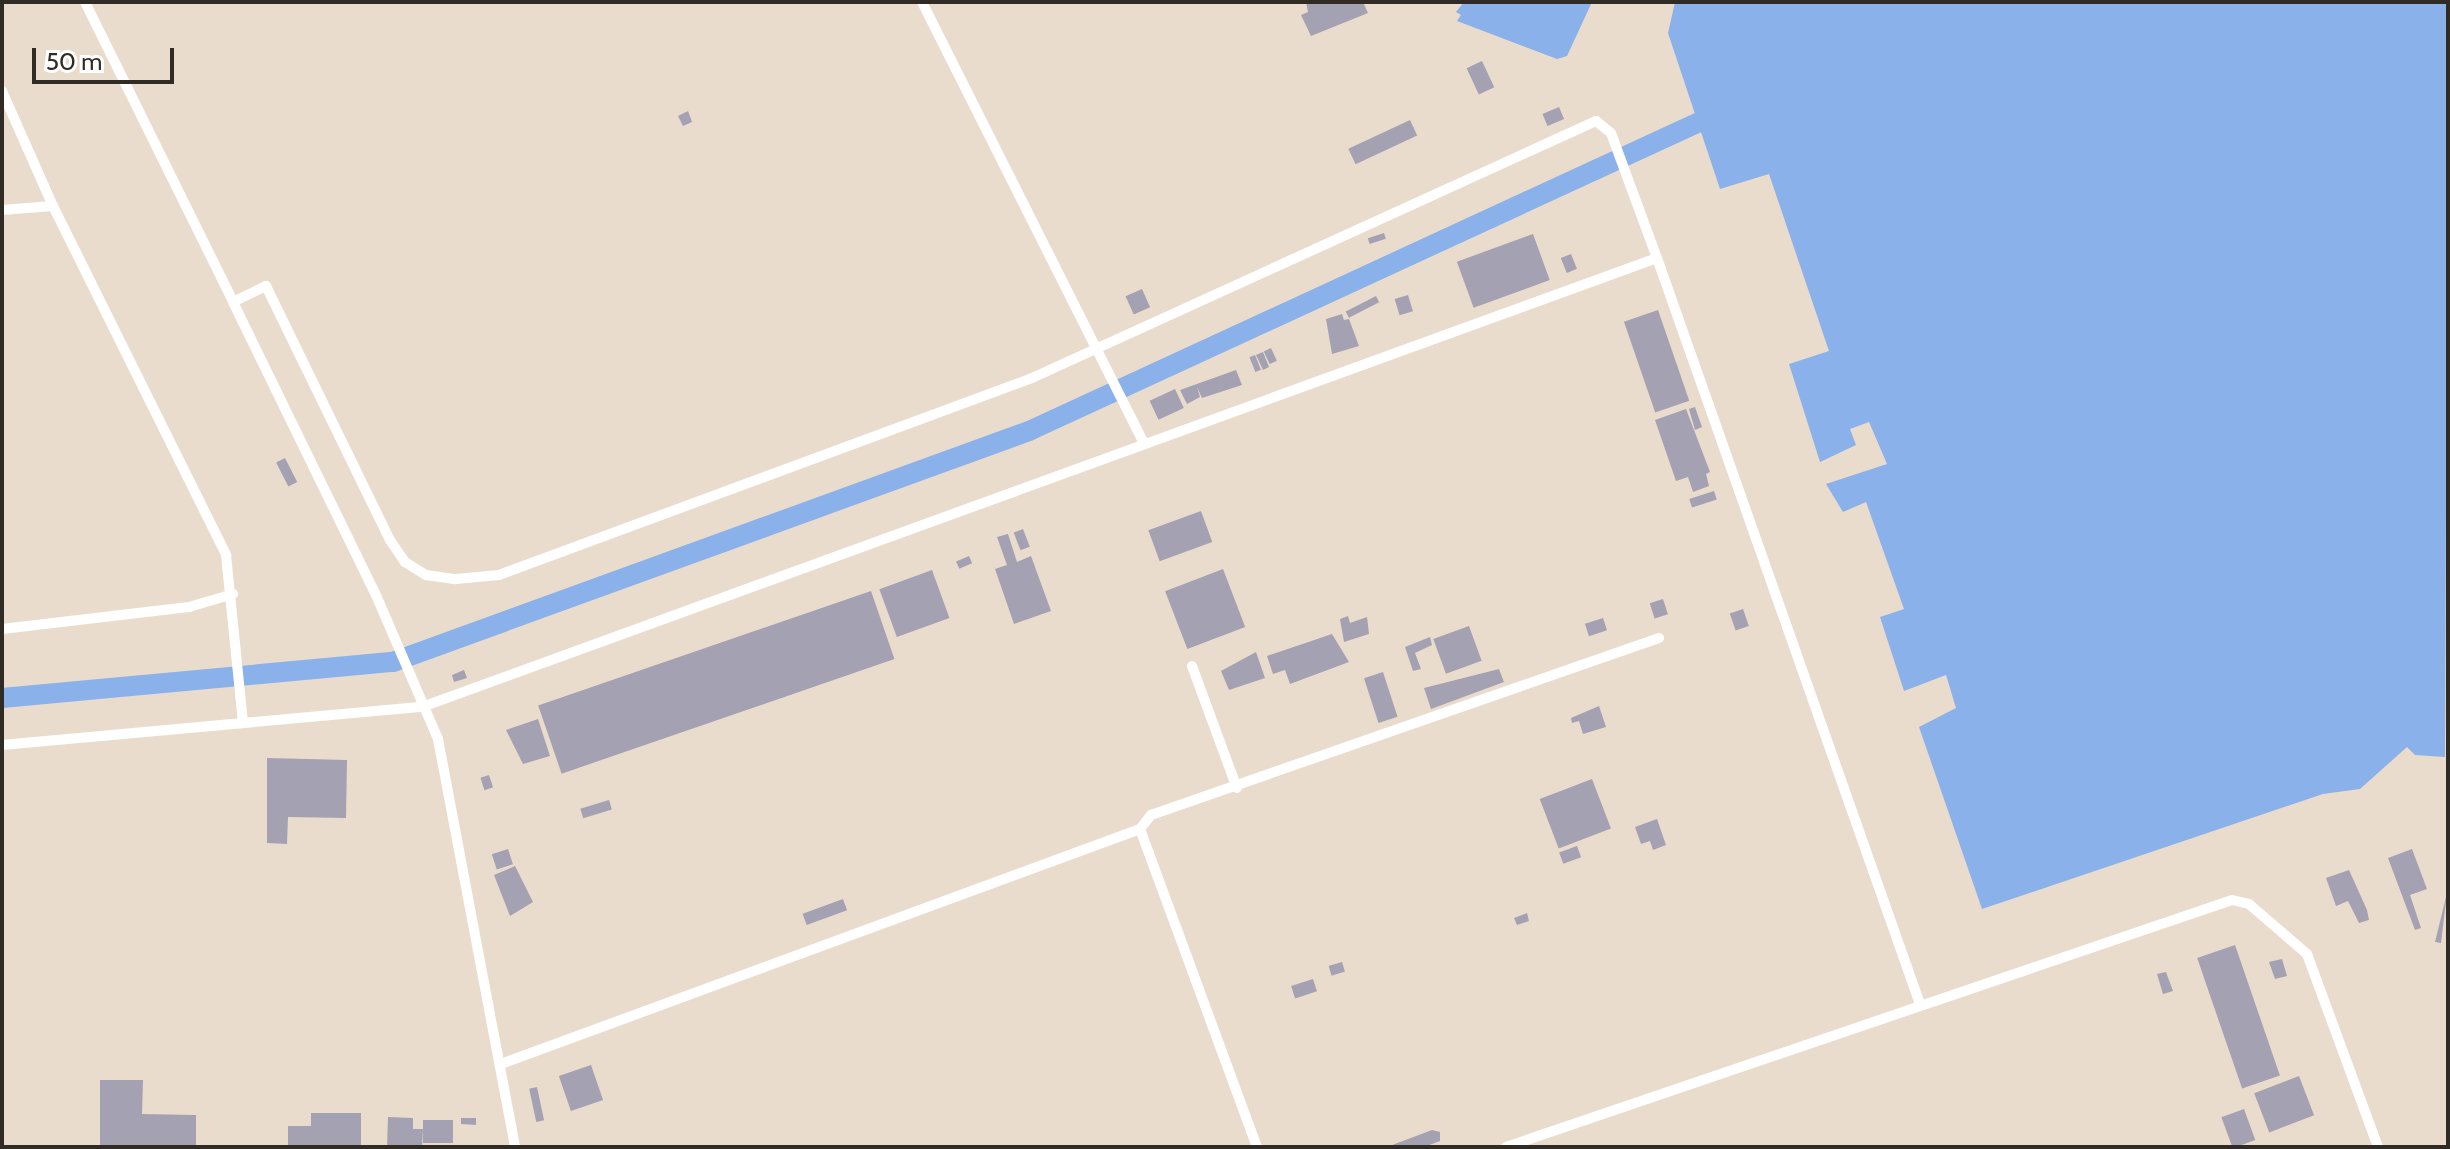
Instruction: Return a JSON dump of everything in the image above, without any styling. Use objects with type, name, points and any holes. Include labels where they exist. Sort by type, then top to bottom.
[{"type":"lane","points":[[85,2],[394,636],[412,685],[438,739],[515,1147]]},
{"type":"lane","points":[[922,2],[1142,439]]},
{"type":"lane","points":[[2,91],[53,206],[226,555],[236,622],[243,722]]},
{"type":"lane","points":[[233,302],[266,286],[390,540],[405,562],[426,575],[456,579],[499,575],[1096,350],[1596,121],[1611,133],[1657,258],[1920,1004]]},
{"type":"lane","points":[[2,210],[53,206]]},
{"type":"lane","points":[[2,745],[422,707],[1142,439],[1657,258]]},
{"type":"lane","points":[[2,629],[189,607],[233,594]]},
{"type":"lane","points":[[501,1064],[1140,829],[1151,815],[1237,788],[1659,638]]},
{"type":"lane","points":[[1192,666],[1237,788]]},
{"type":"lane","points":[[1140,829],[1257,1147]]},
{"type":"lane","points":[[1506,1147],[2232,900],[2249,904],[2307,954],[2378,1147]]},
{"type":"water","points":[[1464,2],[1592,2],[1567,56],[1557,59],[1457,21],[1461,15],[1456,12]]},
{"type":"water","points":[[1675,2],[2448,2],[2445,757],[2415,755],[2407,747],[2360,789],[2323,794],[1982,909],[1919,727],[1956,708],[1946,675],[1904,691],[1880,617],[1904,609],[1866,502],[1843,512],[1826,484],[1887,464],[1869,422],[1850,429],[1856,445],[1820,462],[1789,364],[1829,351],[1769,174],[1720,189],[1668,33]]},
{"type":"building","points":[[1306,2],[1363,2],[1368,13],[1311,36],[1301,15],[1308,12]]},
{"type":"building","points":[[1482,61],[1494,87],[1479,94],[1467,68]]},
{"type":"building","points":[[1559,107],[1564,119],[1548,126],[1542,114]]},
{"type":"building","points":[[688,111],[692,122],[683,126],[678,116]]},
{"type":"building","points":[[1410,120],[1417,135],[1356,164],[1348,149]]},
{"type":"building","points":[[1384,233],[1386,239],[1370,244],[1368,238]]},
{"type":"building","points":[[1533,234],[1550,280],[1474,308],[1457,262]]},
{"type":"building","points":[[1571,254],[1577,269],[1567,273],[1561,258]]},
{"type":"building","points":[[1142,289],[1150,307],[1134,315],[1126,296]]},
{"type":"building","points":[[1408,295],[1413,311],[1400,315],[1395,299]]},
{"type":"building","points":[[1376,296],[1379,302],[1349,318],[1346,311]]},
{"type":"building","points":[[1658,310],[1689,401],[1655,412],[1624,322]]},
{"type":"building","points":[[1342,314],[1344,320],[1349,319],[1359,346],[1332,354],[1326,319]]},
{"type":"building","points":[[1271,348],[1277,361],[1270,364],[1264,351]]},
{"type":"building","points":[[1263,352],[1269,367],[1263,370],[1256,355]]},
{"type":"building","points":[[1255,355],[1261,370],[1255,372],[1249,357]]},
{"type":"building","points":[[1236,370],[1242,385],[1202,398],[1197,387],[1200,397],[1187,404],[1180,390]]},
{"type":"building","points":[[1175,389],[1184,408],[1158,420],[1150,401]]},
{"type":"building","points":[[1695,407],[1702,427],[1695,430],[1689,409]]},
{"type":"building","points":[[1686,409],[1710,472],[1706,474],[1709,486],[1693,492],[1688,477],[1676,481],[1655,420]]},
{"type":"building","points":[[285,458],[297,482],[288,487],[276,463]]},
{"type":"building","points":[[1714,491],[1717,500],[1692,508],[1689,499]]},
{"type":"building","points":[[1201,511],[1212,542],[1160,561],[1148,530]]},
{"type":"building","points":[[1023,529],[1030,547],[1020,550],[1014,533]]},
{"type":"building","points":[[1008,534],[1017,562],[1031,556],[1051,611],[1014,624],[995,569],[1007,565],[997,537]]},
{"type":"building","points":[[969,556],[972,563],[959,569],[956,561]]},
{"type":"building","points":[[1223,569],[1245,627],[1187,649],[1165,591]]},
{"type":"building","points":[[932,570],[949,618],[897,637],[879,589]]},
{"type":"building","points":[[871,591],[894,659],[562,774],[538,706]]},
{"type":"building","points":[[1663,599],[1668,614],[1655,619],[1650,603]]},
{"type":"building","points":[[1743,609],[1749,626],[1736,631],[1730,614]]},
{"type":"building","points":[[1348,616],[1350,623],[1367,617],[1369,634],[1344,642],[1340,619]]},
{"type":"building","points":[[1603,618],[1607,630],[1589,636],[1585,624]]},
{"type":"building","points":[[1469,626],[1482,661],[1446,674],[1433,639]]},
{"type":"building","points":[[1332,634],[1349,662],[1290,684],[1285,670],[1273,674],[1267,656]]},
{"type":"building","points":[[1430,637],[1432,645],[1415,653],[1421,669],[1413,671],[1405,647]]},
{"type":"building","points":[[1256,652],[1265,678],[1229,690],[1221,671]]},
{"type":"building","points":[[1499,669],[1504,682],[1431,709],[1424,688]]},
{"type":"building","points":[[464,670],[467,678],[454,682],[452,675]]},
{"type":"building","points":[[1383,672],[1398,717],[1379,723],[1364,678]]},
{"type":"building","points":[[1599,706],[1606,727],[1583,734],[1579,721],[1572,723],[1571,718]]},
{"type":"building","points":[[538,719],[550,756],[523,764],[506,730]]},
{"type":"building","points":[[267,758],[347,760],[346,818],[288,817],[287,844],[267,843]]},
{"type":"building","points":[[489,775],[493,787],[484,790],[480,778]]},
{"type":"building","points":[[1592,779],[1611,828],[1559,849],[1540,799]]},
{"type":"building","points":[[609,800],[612,810],[583,818],[580,809]]},
{"type":"building","points":[[1657,819],[1666,845],[1653,850],[1650,841],[1641,844],[1635,827]]},
{"type":"building","points":[[1577,846],[1581,857],[1563,864],[1559,852]]},
{"type":"building","points":[[508,849],[513,864],[497,869],[492,854]]},
{"type":"building","points":[[2412,849],[2427,889],[2410,895],[2421,928],[2415,930],[2388,858]]},
{"type":"building","points":[[515,866],[533,902],[510,916],[494,875]]},
{"type":"building","points":[[2349,870],[2369,920],[2359,923],[2348,901],[2336,906],[2326,878]]},
{"type":"building","points":[[2447,893],[2441,943],[2435,942]]},
{"type":"building","points":[[843,899],[847,910],[807,925],[803,914]]},
{"type":"building","points":[[1527,913],[1529,921],[1517,925],[1514,918]]},
{"type":"building","points":[[2235,945],[2280,1075],[2242,1089],[2197,958]]},
{"type":"building","points":[[2282,959],[2287,976],[2275,979],[2269,962]]},
{"type":"building","points":[[1342,962],[1345,972],[1332,976],[1329,966]]},
{"type":"building","points":[[2166,972],[2173,991],[2163,994],[2157,974]]},
{"type":"building","points":[[1313,979],[1317,991],[1295,998],[1291,986]]},
{"type":"building","points":[[591,1065],[603,1100],[571,1111],[559,1076]]},
{"type":"building","points":[[2299,1076],[2314,1115],[2269,1132],[2254,1093]]},
{"type":"building","points":[[100,1080],[143,1080],[142,1114],[196,1115],[196,1147],[100,1147]]},
{"type":"building","points":[[537,1087],[544,1120],[536,1122],[529,1089]]},
{"type":"building","points":[[2244,1109],[2255,1140],[2232,1147],[2221,1117]]},
{"type":"building","points":[[311,1113],[361,1113],[361,1147],[288,1147],[288,1126],[311,1126]]},
{"type":"building","points":[[388,1117],[413,1118],[413,1129],[423,1129],[422,1147],[387,1147]]},
{"type":"building","points":[[461,1118],[476,1118],[476,1125],[461,1124]]},
{"type":"building","points":[[423,1120],[453,1120],[453,1143],[423,1143]]},
{"type":"building","points":[[1432,1130],[1440,1132],[1440,1141],[1424,1147],[1387,1147]]},
{"type":"waterway","points":[[2,698],[393,662],[1029,431],[1697,123]]}]
